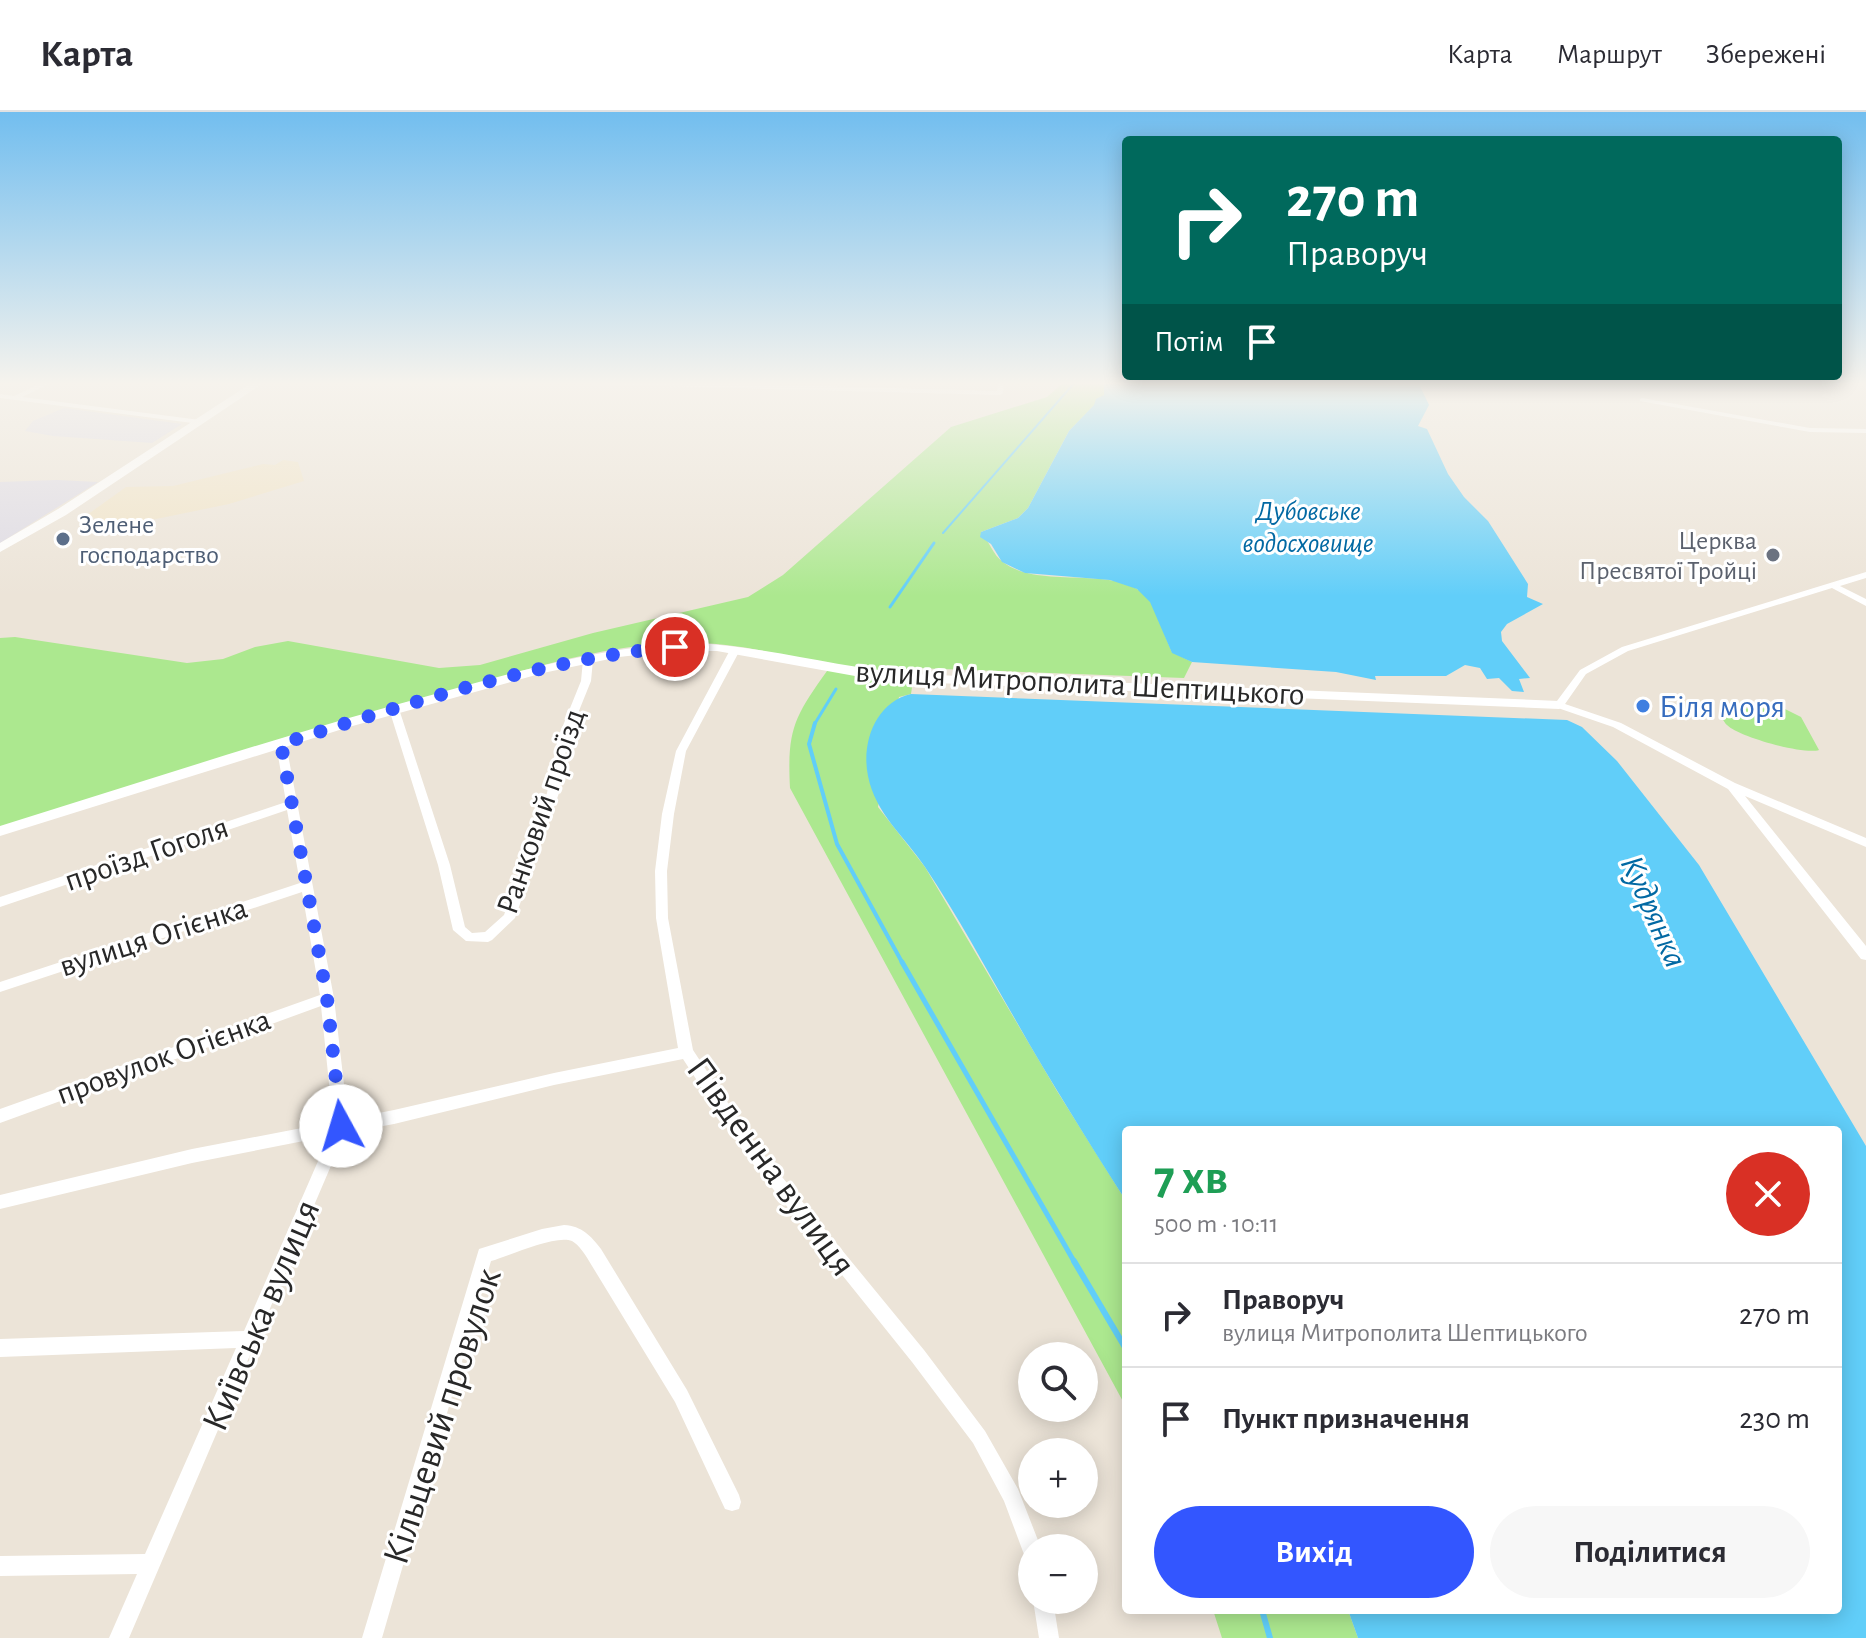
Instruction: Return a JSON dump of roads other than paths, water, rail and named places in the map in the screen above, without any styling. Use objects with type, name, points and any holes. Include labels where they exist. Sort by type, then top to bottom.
[{"type":"main road","points":[[0,548],[150,453]]},
{"type":"street","points":[[1866,575],[1604,658],[1578,676],[1559,705],[1617,725],[1731,786],[1866,843]]},
{"type":"street","points":[[1834,586],[1866,603]]},
{"type":"street","name":"вулиця Митрополита Шептицького","points":[[0,831],[394,709],[588,660],[675,647],[735,650],[849,672],[913,678],[1559,705]]},
{"type":"street","name":"Південна вулиця","points":[[735,650],[681,751],[668,814],[661,871],[662,918],[686,1052],[750,1149],[918,1356],[979,1437],[1011,1496],[1026,1534]]},
{"type":"street","name":"Ранковий проїзд","points":[[394,709],[444,865],[459,930],[470,938],[488,937],[509,918],[553,793],[563,738],[586,681],[588,660]]},
{"type":"street","name":"Київська вулиця","points":[[119,1638],[341,1126],[327,998],[281,744]]},
{"type":"street","points":[[1731,786],[1866,955]]},
{"type":"street","name":"проїзд Гоголя","points":[[0,902],[292,804]]},
{"type":"street","name":"вулиця Огієнка","points":[[0,987],[305,886]]},
{"type":"street","name":"провулок Огієнка","points":[[0,1116],[327,998]]},
{"type":"street","points":[[0,1202],[192,1156],[686,1052]]},
{"type":"street","name":"Кільцевий провулок","points":[[372,1638],[485,1255],[552,1235],[570,1232],[579,1236],[595,1255],[681,1396],[732,1502]]},
{"type":"street","points":[[0,1348],[250,1339]]},
{"type":"street","points":[[0,1566],[152,1564]]},
{"type":"street","points":[[1045,1614],[1049,1638]]},
{"type":"water","name":"Дубовське водосховище","points":[[1057,453],[1438,453],[1448,474],[1464,497],[1488,521],[1528,584],[1527,597],[1543,604],[1507,624],[1501,632],[1502,641],[1530,678],[1519,679],[1524,692],[1512,691],[1499,678],[1487,679],[1480,668],[1465,665],[1446,676],[1375,676],[1376,680],[1336,672],[1192,662],[1172,653],[1150,602],[1137,589],[1110,580],[1025,573],[1002,562],[991,544],[980,537],[981,532],[1018,518],[1028,508]]},
{"type":"water","name":"Кудрянка","points":[[911,694],[1567,720],[1582,727],[1617,761],[1699,865],[1866,1146],[1866,1638],[1358,1638],[1349,1614],[1842,1614],[1842,1126],[1122,1126],[1122,1195],[1042,1065],[949,904],[877,802],[866,763],[869,737],[880,714],[899,698]]},
{"type":"waterway","points":[[943,533],[1013,453]]},
{"type":"waterway","points":[[890,607],[934,543]]},
{"type":"waterway","points":[[815,724],[836,689]]},
{"type":"waterway","points":[[815,724],[809,744],[837,844],[903,964]]},
{"type":"waterway","points":[[902,962],[1075,1263]]},
{"type":"waterway","points":[[1074,1261],[1122,1342]]},
{"type":"waterway","points":[[1263,1614],[1270,1638]]},
{"type":"place","name":"Зелене господарство","points":[[63,539]]},
{"type":"place","name":"Церква Пресвятої Тройці","points":[[1773,555]]},
{"type":"place","name":"Біля моря","points":[[1643,706]]}]
